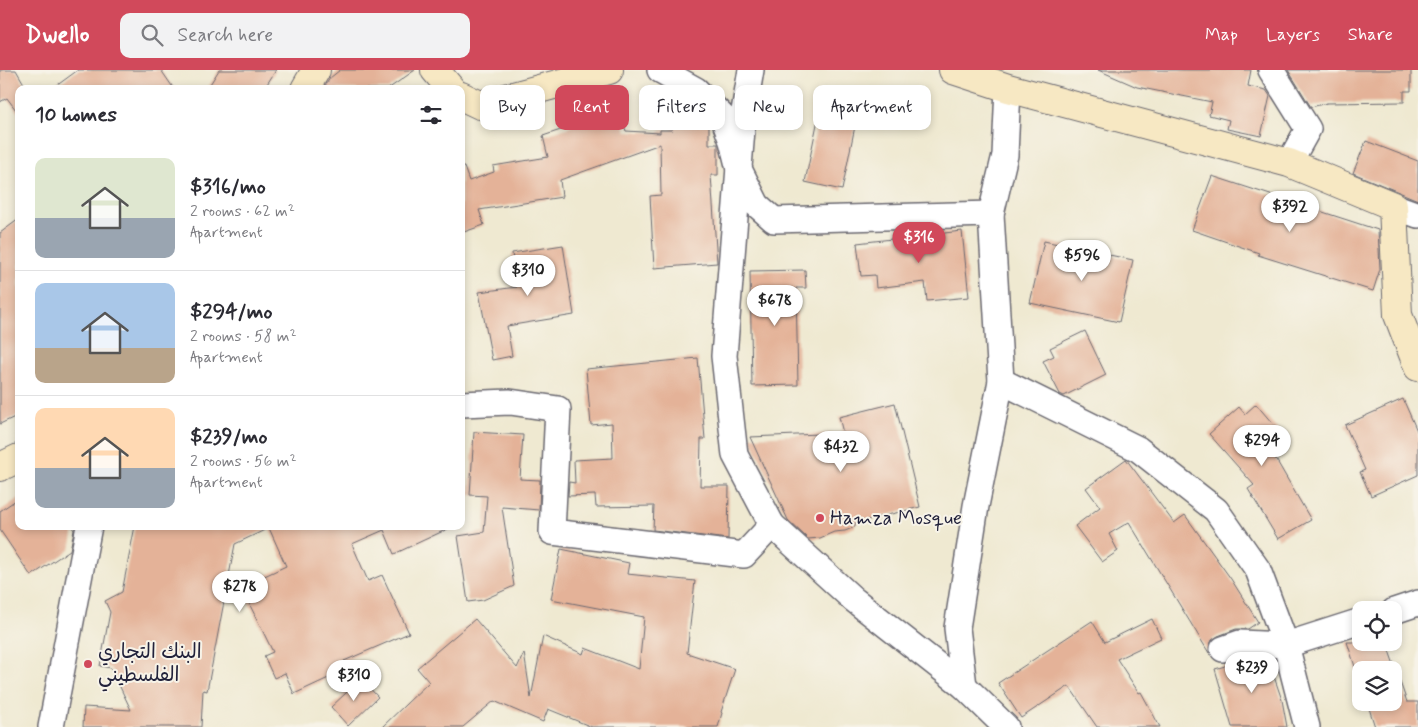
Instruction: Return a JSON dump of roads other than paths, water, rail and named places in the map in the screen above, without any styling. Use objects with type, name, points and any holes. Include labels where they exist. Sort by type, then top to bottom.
[{"type":"street","points":[[307,85],[316,70]]},
{"type":"street","points":[[435,70],[448,85]]},
{"type":"street","points":[[465,98],[480,105],[609,70]]},
{"type":"street","points":[[660,70],[696,90],[723,117],[732,141],[739,169],[757,205],[774,220],[991,214]]},
{"type":"street","points":[[752,70],[743,117],[724,356],[735,455],[772,525],[853,599],[964,686],[1006,727]]},
{"type":"street","points":[[953,70],[1008,88],[1290,163],[1406,211],[1398,315],[1418,367]]},
{"type":"street","points":[[1271,70],[1308,129],[1290,163]]},
{"type":"street","points":[[964,686],[958,628],[976,506],[1001,381],[991,214],[1005,155],[1008,88]]},
{"type":"street","points":[[1001,381],[1138,449],[1216,510],[1258,570],[1286,645],[1307,727]]},
{"type":"street","points":[[465,404],[510,402],[558,409],[552,532],[744,555],[772,525]]},
{"type":"street","points":[[0,468],[15,460]]},
{"type":"street","points":[[51,727],[88,530]]},
{"type":"street","points":[[1402,608],[1418,603]]},
{"type":"street","points":[[1223,649],[1240,643],[1286,645],[1352,624]]},
{"type":"place","name":"Hamza Mosque","points":[[820,518]]},
{"type":"place","name":"البنك التجاري الفلسطيني","points":[[88,664]]}]
